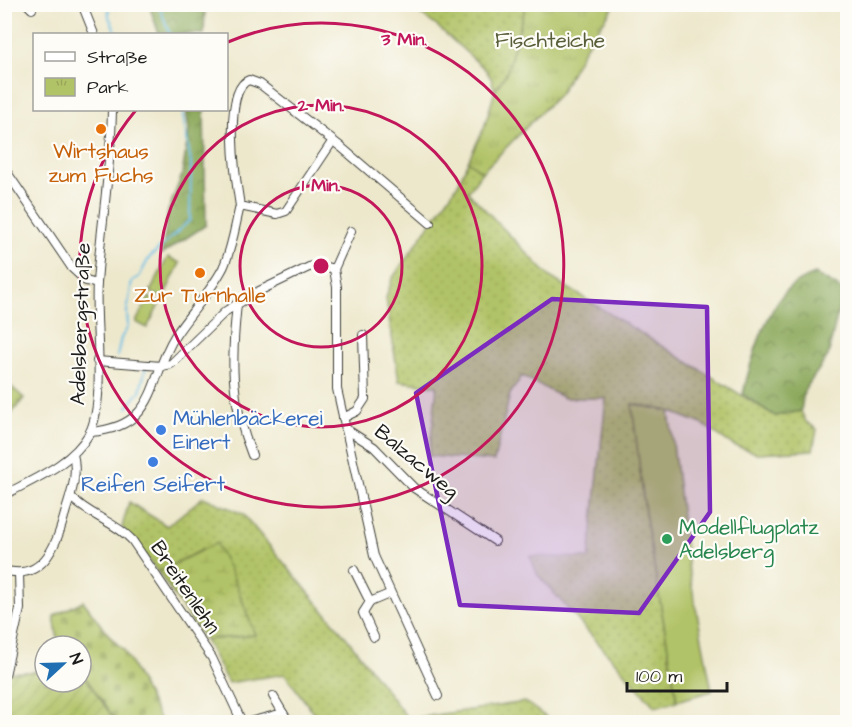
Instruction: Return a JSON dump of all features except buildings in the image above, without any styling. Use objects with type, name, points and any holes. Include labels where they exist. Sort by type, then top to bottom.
[{"type":"street","points":[[82,4],[94,33]]},
{"type":"street","points":[[90,432],[116,426],[134,416],[152,396],[161,366],[176,335],[223,267],[240,206],[234,119],[237,91],[244,82],[252,81],[260,84],[377,176],[430,223]]},
{"type":"street","name":"Adelsbergstraße","points":[[4,495],[74,454],[90,432],[95,413],[97,284],[112,111]]},
{"type":"street","points":[[240,206],[277,214],[286,211],[332,142]]},
{"type":"street","points":[[4,168],[72,268],[86,281],[97,284]]},
{"type":"street","name":"Balzacweg","points":[[351,231],[334,269],[337,287],[335,372],[343,418],[374,556],[389,594],[438,696]]},
{"type":"street","points":[[97,361],[161,366],[174,361],[211,324],[237,304],[309,267],[319,265],[334,269]]},
{"type":"street","points":[[237,304],[232,357],[233,389],[240,420],[252,455]]},
{"type":"street","name":"Balzacweg","points":[[343,418],[357,411],[365,399],[363,335]]},
{"type":"street","name":"Balzacweg","points":[[346,429],[374,447],[414,488],[495,541]]},
{"type":"street","points":[[4,570],[19,573],[36,566],[54,550],[76,469],[74,454]]},
{"type":"street","name":"Breitenlehn","points":[[70,496],[83,510],[122,529],[132,540],[212,658],[242,723]]},
{"type":"street","points":[[354,570],[370,602]]},
{"type":"street","points":[[5,675],[20,609],[19,573]]},
{"type":"street","points":[[374,637],[363,613],[370,602],[389,594]]},
{"type":"street","points":[[273,696],[289,723]]},
{"type":"street","points":[[249,723],[283,713]]},
{"type":"highlighted area","points":[[552,299],[707,307],[710,512],[639,613],[460,605],[416,393]]},
{"type":"green space","points":[[149,5],[205,5],[204,33],[159,33]]},
{"type":"green space","points":[[408,5],[526,5],[507,72],[495,91],[486,70],[438,27]]},
{"type":"green space","name":"Fischteiche","points":[[526,5],[615,5],[586,46],[560,93],[482,172],[468,161],[484,128],[495,91],[507,72]]},
{"type":"green space","points":[[186,111],[204,111],[206,225],[162,254],[168,211],[182,175],[189,130]]},
{"type":"green space","points":[[468,161],[482,172],[468,192],[550,277],[775,416],[801,411],[806,422],[817,429],[813,450],[757,453],[733,445],[702,424],[669,411],[633,404],[645,512],[677,701],[655,707],[537,574],[530,556],[589,558],[606,398],[564,398],[522,376],[510,394],[494,461],[429,456],[437,386],[399,381],[386,298],[392,279],[458,184]]},
{"type":"green space","points":[[168,257],[180,263],[163,298],[150,292]]},
{"type":"green space","points":[[815,274],[843,290],[828,356],[804,391],[801,411],[775,416],[743,394],[750,366],[761,334],[784,293],[794,284]]},
{"type":"green space","points":[[149,297],[160,303],[147,328],[136,322]]},
{"type":"green space","points":[[5,381],[24,398],[5,422]]},
{"type":"green space","name":"Modellflugplatz Adelsberg","points":[[632,404],[669,411],[688,566],[712,691],[677,701],[645,512]]},
{"type":"green space","points":[[203,497],[243,514],[346,637],[408,719],[525,702],[553,722],[320,722],[285,674],[228,683],[205,640],[255,635],[215,544],[158,572],[122,527],[129,502],[167,526]]},
{"type":"green space","points":[[216,543],[235,581],[255,635],[205,640],[158,572]]},
{"type":"green space","points":[[83,601],[107,633],[124,650],[161,722],[116,722],[93,688],[93,634],[57,634],[54,616]]},
{"type":"green space","points":[[33,672],[33,694],[93,694],[93,688],[116,722],[85,722],[80,715],[49,722],[5,722],[4,673]]},
{"type":"waterway","points":[[108,4],[109,17],[117,33]]},
{"type":"waterway","points":[[158,4],[170,33]]},
{"type":"waterway","points":[[117,357],[121,338],[128,327],[127,312],[132,281],[139,277],[149,258],[190,220],[191,163],[182,111]]},
{"type":"waterway","points":[[127,408],[140,391],[146,367]]},
{"type":"place","name":"Wirtshaus zum Fuchs","points":[[101,129]]},
{"type":"place","name":"Zur Turnhalle","points":[[200,273]]},
{"type":"place","name":"Mühlenbäckerei Einert","points":[[161,430]]},
{"type":"place","name":"Reifen Seifert","points":[[153,462]]},
{"type":"place","name":"Modellflugplatz Adelsberg","points":[[667,539]]}]
